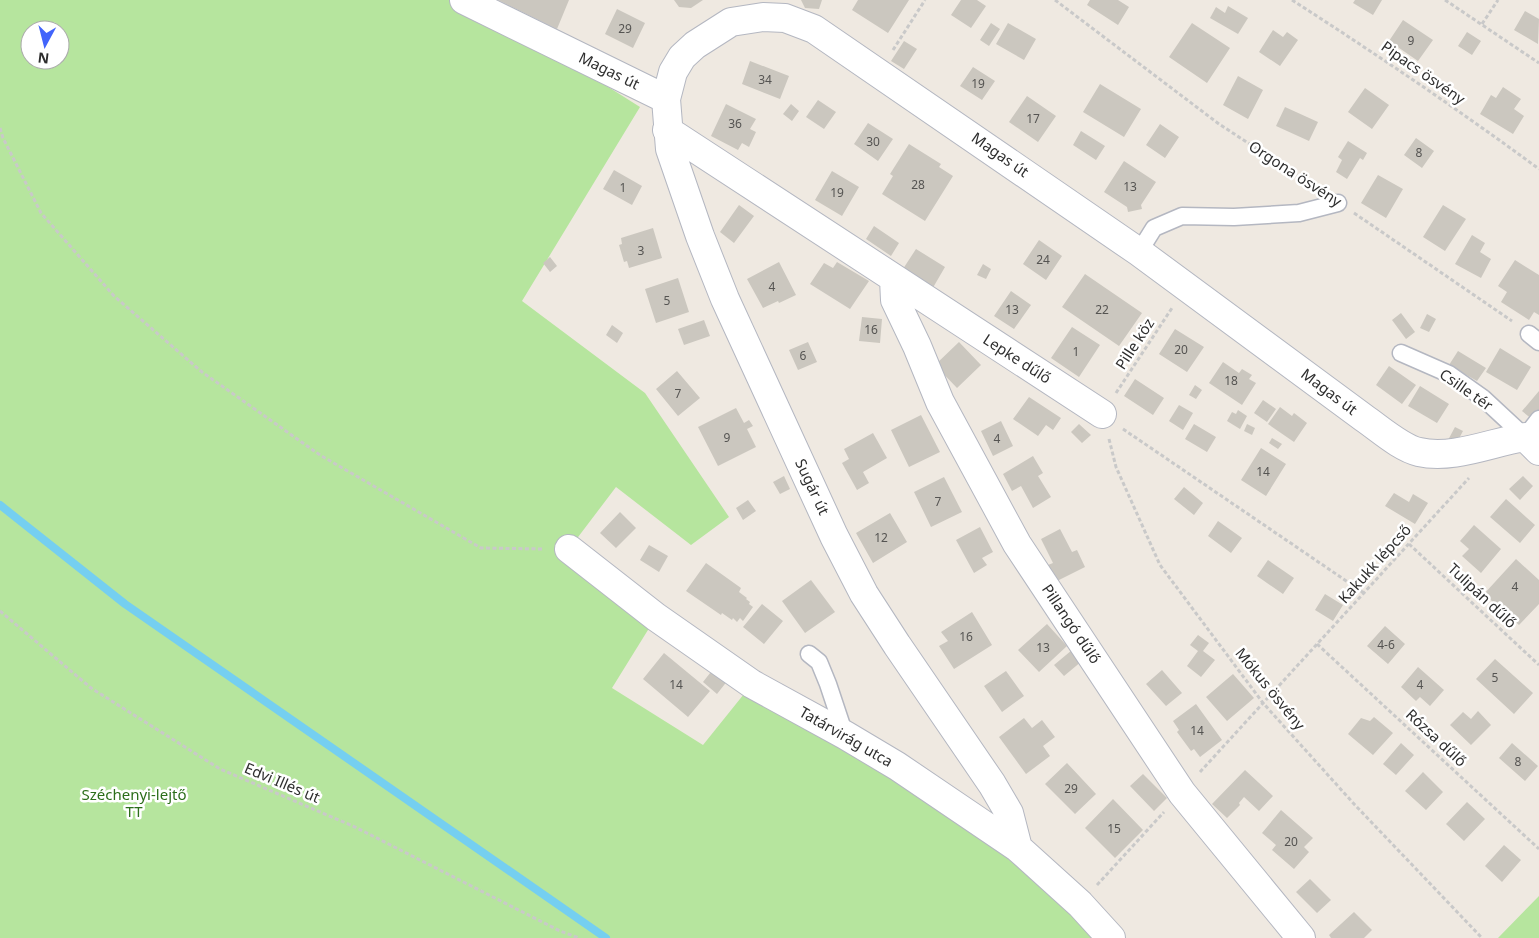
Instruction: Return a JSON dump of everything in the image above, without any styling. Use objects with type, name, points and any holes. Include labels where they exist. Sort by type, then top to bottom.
[{"type":"street","name":"Magas út","points":[[464,0],[666,99],[673,72],[682,57],[695,44],[731,22],[762,17],[785,18],[814,29],[1139,252],[1398,442],[1419,452],[1444,453],[1471,450],[1504,440],[1534,436]]},
{"type":"street","name":"Sugár út","points":[[666,99],[670,149],[700,236],[725,299],[834,536],[864,594],[892,638],[992,784],[1009,813],[1018,848]]},
{"type":"street","name":"Lepke dűlő","points":[[667,130],[1102,414]]},
{"type":"street","name":"Pillangó dűlő","points":[[894,279],[895,300],[940,402],[1017,544],[1182,793],[1300,938]]},
{"type":"street","name":"Tatárvirág utca","points":[[569,549],[656,616],[752,684],[897,766],[1018,848],[1080,904],[1111,938]]},
{"type":"lane","points":[[1139,252],[1154,228],[1182,216],[1234,217],[1299,213],[1338,202]]},
{"type":"lane","name":"Csille tér","points":[[1401,353],[1449,374],[1534,436]]},
{"type":"lane","points":[[809,654],[819,662],[845,735]]},
{"type":"path","points":[[879,72],[925,0]]},
{"type":"path","name":"Orgona ösvény","points":[[1055,0],[1219,124],[1495,308],[1534,338]]},
{"type":"path","name":"Pipacs ösvény","points":[[1292,0],[1359,42],[1539,169]]},
{"type":"path","points":[[1445,0],[1539,64]]},
{"type":"path","points":[[1482,24],[1498,0]]},
{"type":"path","points":[[0,128],[3,138],[41,213],[114,296],[202,372],[320,455],[481,548],[569,549]]},
{"type":"path","name":"Pille köz","points":[[1102,414],[1186,286]]},
{"type":"path","points":[[1102,414],[1364,594]]},
{"type":"path","name":"Mókus ösvény","points":[[1102,414],[1116,467],[1160,565],[1262,703],[1355,805],[1482,938]]},
{"type":"path","name":"Kakukk lépcső","points":[[1262,703],[1472,475]]},
{"type":"path","name":"Tulipán dűlő","points":[[1409,544],[1539,665]]},
{"type":"path","name":"Edvi Illés út","points":[[0,611],[92,688],[220,769],[355,827],[560,931],[579,938]]},
{"type":"path","name":"Rózsa dűlő","points":[[1317,644],[1539,849]]},
{"type":"green space","name":"Széchenyi-lejtő TT","points":[[0,0],[464,0],[486,10],[640,107],[522,301],[645,393],[729,517],[691,545],[616,487],[569,549],[656,617],[612,688],[703,745],[752,684],[897,766],[1111,938],[0,938]]},
{"type":"green space","points":[[1539,896],[1539,938],[1498,938]]},
{"type":"building","points":[[498,0],[569,0],[557,29]]},
{"type":"building","points":[[674,0],[703,0],[691,8],[679,7]]},
{"type":"building","points":[[801,0],[822,0],[819,9],[805,8]]},
{"type":"building","points":[[858,0],[909,0],[888,33],[852,10]]},
{"type":"building","points":[[961,0],[977,0],[986,6],[971,28],[951,15]]},
{"type":"building","points":[[1090,0],[1118,0],[1129,7],[1118,25],[1087,5]]},
{"type":"building","points":[[1355,0],[1382,0],[1373,15],[1353,3]]},
{"type":"building","points":[[1228,6],[1248,18],[1238,34],[1210,18],[1216,7],[1225,13]]},
{"type":"building","points":[[617,9],[645,23],[633,48],[605,34]]},
{"type":"building","points":[[1525,11],[1539,19],[1538,44],[1514,30]]},
{"type":"building","points":[[1403,20],[1433,40],[1418,61],[1389,41]]},
{"type":"building","points":[[991,23],[1000,29],[989,46],[980,40]]},
{"type":"building","points":[[1008,23],[1036,39],[1024,60],[996,44]]},
{"type":"building","points":[[1192,23],[1230,48],[1207,83],[1169,57]]},
{"type":"building","points":[[1273,30],[1283,37],[1287,32],[1298,40],[1280,66],[1259,52]]},
{"type":"building","points":[[1467,32],[1481,41],[1472,55],[1458,46]]},
{"type":"building","points":[[904,41],[917,49],[904,69],[891,61]]},
{"type":"building","points":[[750,61],[789,76],[780,99],[742,84]]},
{"type":"building","points":[[973,67],[995,81],[982,100],[960,86]]},
{"type":"building","points":[[1238,76],[1263,90],[1248,119],[1223,105]]},
{"type":"building","points":[[1100,84],[1141,109],[1124,137],[1083,112]]},
{"type":"building","points":[[1503,87],[1521,99],[1514,109],[1524,116],[1513,134],[1480,114],[1491,95],[1496,98]]},
{"type":"building","points":[[1365,88],[1389,105],[1372,129],[1348,112]]},
{"type":"building","points":[[1027,96],[1056,116],[1038,142],[1009,122]]},
{"type":"building","points":[[818,100],[836,112],[824,129],[806,117]]},
{"type":"building","points":[[726,104],[756,119],[750,129],[756,132],[749,147],[742,143],[738,150],[711,136]]},
{"type":"building","points":[[791,104],[799,111],[792,121],[783,114]]},
{"type":"building","points":[[1285,107],[1318,122],[1309,141],[1276,126]]},
{"type":"building","points":[[868,123],[893,139],[878,161],[854,144]]},
{"type":"building","points":[[1160,124],[1179,137],[1165,158],[1146,145]]},
{"type":"building","points":[[1081,131],[1105,146],[1096,160],[1073,145]]},
{"type":"building","points":[[1416,138],[1434,151],[1422,168],[1404,155]]},
{"type":"building","points":[[1348,141],[1367,153],[1363,160],[1360,158],[1347,179],[1336,172],[1342,160],[1338,157]]},
{"type":"building","points":[[909,144],[941,164],[939,167],[953,176],[925,221],[882,194],[893,176],[890,174]]},
{"type":"building","points":[[1124,161],[1156,182],[1141,205],[1142,209],[1128,212],[1127,207],[1104,192]]},
{"type":"building","points":[[614,170],[642,186],[632,205],[603,189]]},
{"type":"building","points":[[832,171],[859,187],[842,216],[815,200]]},
{"type":"building","points":[[1378,175],[1403,189],[1386,218],[1361,203]]},
{"type":"building","points":[[739,205],[754,216],[734,243],[720,232]]},
{"type":"building","points":[[1443,205],[1466,219],[1445,251],[1423,237]]},
{"type":"building","points":[[874,226],[899,243],[891,256],[866,239]]},
{"type":"building","points":[[653,228],[662,258],[629,268],[627,261],[624,262],[619,245],[622,244],[621,238]]},
{"type":"building","points":[[1472,235],[1485,243],[1480,252],[1491,259],[1481,278],[1455,264]]},
{"type":"building","points":[[1039,240],[1062,256],[1046,280],[1023,264]]},
{"type":"building","points":[[916,249],[945,267],[931,291],[901,272]]},
{"type":"building","points":[[550,257],[557,266],[550,272],[543,263]]},
{"type":"building","points":[[1515,260],[1539,275],[1539,315],[1534,312],[1529,320],[1501,302],[1507,292],[1498,286]]},
{"type":"building","points":[[779,262],[796,295],[763,308],[747,279]]},
{"type":"building","points":[[837,262],[869,281],[850,309],[810,284],[824,263],[833,268]]},
{"type":"building","points":[[983,264],[991,269],[986,279],[977,275]]},
{"type":"building","points":[[1085,274],[1142,313],[1119,346],[1062,307]]},
{"type":"building","points":[[678,278],[689,312],[656,323],[645,289]]},
{"type":"building","points":[[1011,291],[1031,305],[1014,329],[994,316]]},
{"type":"building","points":[[1401,313],[1415,332],[1406,339],[1392,320]]},
{"type":"building","points":[[1427,314],[1436,319],[1429,332],[1420,328]]},
{"type":"building","points":[[862,317],[882,319],[880,343],[859,341]]},
{"type":"building","points":[[704,320],[710,336],[684,345],[678,329]]},
{"type":"building","points":[[612,325],[623,333],[617,343],[606,335]]},
{"type":"building","points":[[1072,327],[1100,345],[1079,377],[1051,358]]},
{"type":"building","points":[[1175,329],[1204,347],[1187,372],[1159,354]]},
{"type":"building","points":[[808,342],[817,362],[798,370],[789,350]]},
{"type":"building","points":[[959,342],[981,365],[957,388],[935,365]]},
{"type":"building","points":[[1500,348],[1531,367],[1517,390],[1486,372]]},
{"type":"building","points":[[1458,351],[1486,368],[1477,381],[1449,365]]},
{"type":"building","points":[[1223,362],[1239,373],[1242,369],[1252,375],[1249,379],[1256,383],[1242,405],[1209,383]]},
{"type":"building","points":[[1389,366],[1416,385],[1402,404],[1376,385]]},
{"type":"building","points":[[677,371],[700,398],[678,416],[656,389]]},
{"type":"building","points":[[1135,379],[1164,398],[1153,415],[1124,396]]},
{"type":"building","points":[[1195,385],[1202,390],[1196,399],[1189,395]]},
{"type":"building","points":[[1420,386],[1449,404],[1437,423],[1408,406]]},
{"type":"building","points":[[1539,391],[1539,412],[1533,420],[1522,411]]},
{"type":"building","points":[[1029,397],[1061,418],[1053,430],[1046,425],[1038,436],[1013,419]]},
{"type":"building","points":[[1263,400],[1276,409],[1267,422],[1254,413]]},
{"type":"building","points":[[1179,405],[1193,413],[1183,430],[1169,421]]},
{"type":"building","points":[[1280,407],[1292,416],[1294,413],[1307,423],[1294,442],[1268,424]]},
{"type":"building","points":[[736,408],[744,423],[749,420],[753,426],[747,429],[756,447],[718,466],[698,427]]},
{"type":"building","points":[[1238,410],[1247,416],[1240,429],[1227,421],[1232,412],[1236,414]]},
{"type":"building","points":[[921,415],[940,452],[909,467],[891,430]]},
{"type":"building","points":[[1001,421],[1013,446],[993,456],[981,431]]},
{"type":"building","points":[[1079,424],[1091,435],[1082,443],[1071,432]]},
{"type":"building","points":[[1194,424],[1216,437],[1207,452],[1185,439]]},
{"type":"building","points":[[1247,424],[1255,428],[1252,435],[1244,431]]},
{"type":"building","points":[[1455,427],[1463,431],[1455,446],[1447,442]]},
{"type":"building","points":[[873,433],[887,458],[863,472],[869,483],[857,490],[842,463],[849,459],[844,449]]},
{"type":"building","points":[[1272,438],[1282,444],[1278,449],[1269,443]]},
{"type":"building","points":[[1261,448],[1286,464],[1266,496],[1241,480]]},
{"type":"building","points":[[1033,456],[1043,473],[1038,476],[1051,497],[1033,508],[1021,486],[1012,491],[1003,474]]},
{"type":"building","points":[[784,476],[790,489],[780,494],[773,482]]},
{"type":"building","points":[[1523,476],[1533,486],[1520,500],[1509,489]]},
{"type":"building","points":[[944,477],[962,512],[931,527],[914,492]]},
{"type":"building","points":[[1184,487],[1203,503],[1194,515],[1174,499]]},
{"type":"building","points":[[1394,493],[1409,502],[1413,494],[1428,503],[1415,524],[1385,506]]},
{"type":"building","points":[[1506,499],[1535,525],[1520,543],[1490,517]]},
{"type":"building","points":[[748,500],[756,511],[743,520],[736,508]]},
{"type":"building","points":[[620,512],[636,528],[616,548],[600,533]]},
{"type":"building","points":[[890,513],[907,542],[873,563],[856,533]]},
{"type":"building","points":[[1218,521],[1242,538],[1231,553],[1208,536]]},
{"type":"building","points":[[1474,525],[1501,549],[1481,573],[1462,556],[1469,549],[1460,541]]},
{"type":"building","points":[[980,527],[993,552],[982,558],[987,565],[974,573],[956,540]]},
{"type":"building","points":[[1060,529],[1072,552],[1077,550],[1085,567],[1057,581],[1048,565],[1053,563],[1041,539]]},
{"type":"building","points":[[649,545],[668,556],[659,572],[640,560]]},
{"type":"building","points":[[1516,559],[1539,580],[1539,604],[1519,625],[1484,594]]},
{"type":"building","points":[[1268,560],[1294,578],[1283,594],[1257,576]]},
{"type":"building","points":[[706,563],[741,588],[739,592],[750,602],[749,604],[753,607],[743,621],[740,618],[737,622],[722,613],[721,615],[686,591]]},
{"type":"building","points":[[811,580],[835,612],[805,633],[782,601]]},
{"type":"building","points":[[1325,594],[1343,605],[1333,621],[1315,610]]},
{"type":"building","points":[[762,604],[783,621],[764,644],[743,627]]},
{"type":"building","points":[[972,612],[992,645],[954,669],[939,646],[948,641],[941,632]]},
{"type":"building","points":[[1047,624],[1067,646],[1039,672],[1018,650]]},
{"type":"building","points":[[1385,626],[1405,644],[1388,664],[1367,646]]},
{"type":"building","points":[[1198,635],[1209,643],[1203,651],[1215,660],[1201,677],[1187,666],[1198,651],[1190,645]]},
{"type":"building","points":[[1072,650],[1082,661],[1064,676],[1054,665]]},
{"type":"building","points":[[664,653],[710,691],[688,717],[643,679]]},
{"type":"building","points":[[1495,659],[1533,693],[1514,714],[1476,679]]},
{"type":"building","points":[[1418,667],[1444,690],[1430,706],[1420,697],[1416,701],[1401,687]]},
{"type":"building","points":[[714,668],[728,680],[717,694],[703,682]]},
{"type":"building","points":[[1162,670],[1182,693],[1166,706],[1146,684]]},
{"type":"building","points":[[1006,671],[1024,696],[1002,712],[984,686]]},
{"type":"building","points":[[1233,674],[1254,698],[1227,721],[1206,697]]},
{"type":"building","points":[[1196,704],[1222,740],[1200,757],[1194,749],[1191,751],[1177,732],[1179,730],[1173,721]]},
{"type":"building","points":[[1478,711],[1491,725],[1471,745],[1450,725],[1463,712],[1471,719]]},
{"type":"building","points":[[1374,717],[1393,733],[1373,755],[1348,734],[1361,718],[1370,721]]},
{"type":"building","points":[[1024,718],[1032,728],[1042,720],[1055,737],[1043,746],[1050,756],[1026,774],[999,737]]},
{"type":"building","points":[[1401,743],[1414,755],[1396,775],[1383,764]]},
{"type":"building","points":[[1512,743],[1538,766],[1525,781],[1499,758]]},
{"type":"building","points":[[1067,763],[1096,794],[1075,814],[1045,784]]},
{"type":"building","points":[[1245,770],[1273,796],[1259,811],[1244,797],[1239,803],[1240,805],[1227,818],[1212,804]]},
{"type":"building","points":[[1423,772],[1443,792],[1426,810],[1405,791]]},
{"type":"building","points":[[1143,774],[1167,798],[1154,811],[1130,786]]},
{"type":"building","points":[[1113,799],[1143,830],[1115,858],[1085,828]]},
{"type":"building","points":[[1467,802],[1485,819],[1464,841],[1446,824]]},
{"type":"building","points":[[1281,810],[1313,838],[1304,847],[1309,852],[1294,869],[1272,850],[1276,845],[1262,833]]},
{"type":"building","points":[[1504,845],[1521,860],[1502,882],[1485,866]]},
{"type":"building","points":[[1310,879],[1331,900],[1317,913],[1296,892]]},
{"type":"building","points":[[1354,912],[1372,930],[1364,938],[1331,938],[1329,935]]},
{"type":"waterway","points":[[0,505],[125,604],[606,938]]}]
